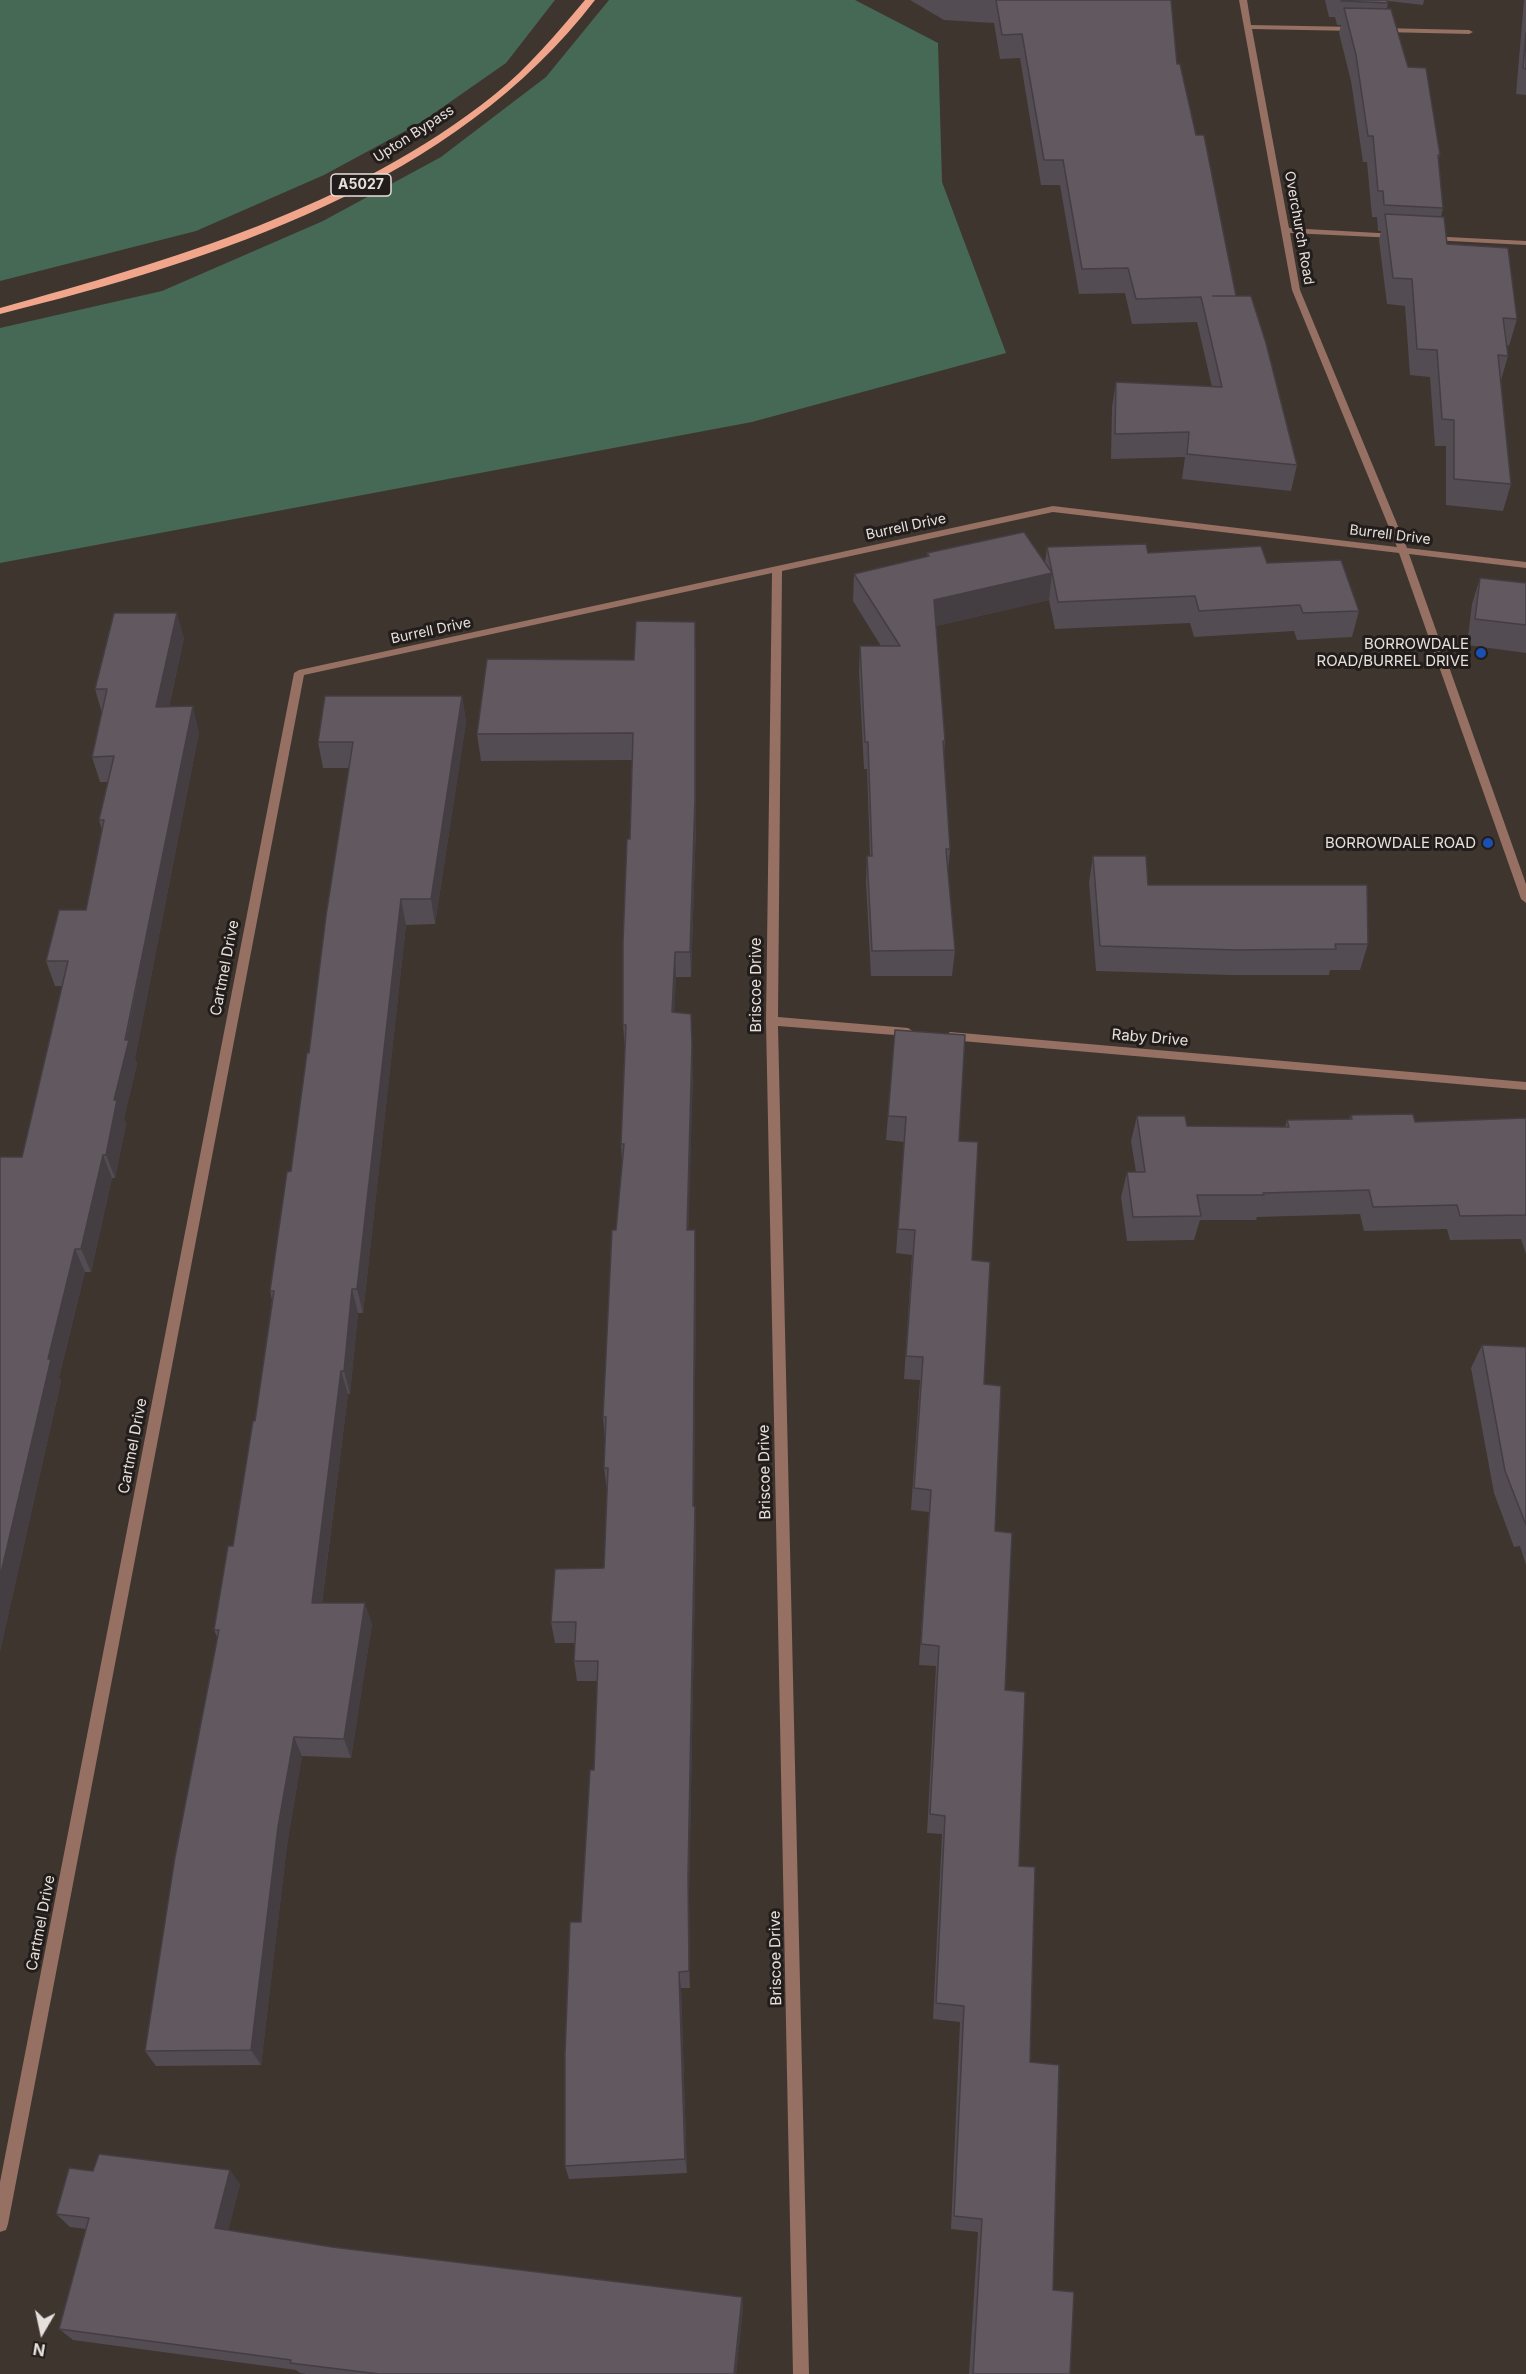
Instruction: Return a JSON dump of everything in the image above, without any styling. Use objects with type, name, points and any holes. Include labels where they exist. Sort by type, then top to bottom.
[{"type":"main road","name":"Upton Bypass","points":[[0,311],[83,289],[175,260],[266,227],[354,189],[429,144],[496,97],[539,59],[590,0]]},
{"type":"main road","name":"Upton Bypass","points":[[0,301],[83,289]]},
{"type":"street","name":"Overchurch Road","points":[[1244,0],[1296,290],[1403,550]]},
{"type":"street","points":[[1249,27],[1365,30]]},
{"type":"street","points":[[1376,30],[1468,32]]},
{"type":"street","points":[[1286,230],[1401,236]]},
{"type":"street","points":[[1423,238],[1526,243]]},
{"type":"street","name":"Burrell Drive","points":[[299,674],[1053,509],[1526,565]]},
{"type":"street","points":[[1403,550],[1526,899]]},
{"type":"street","name":"Briscoe Drive","points":[[777,568],[772,1021],[801,2374]]},
{"type":"street","name":"Cartmel Drive","points":[[0,2224],[299,674]]},
{"type":"street","name":"Raby Drive","points":[[772,1021],[1526,1086]]},
{"type":"green space","points":[[0,0],[555,0],[506,63],[420,123],[324,175],[196,231],[0,281]]},
{"type":"green space","points":[[609,0],[855,0],[938,43],[942,182],[1006,353],[752,422],[0,563],[0,328],[162,291],[323,221],[441,157],[546,77]]},
{"type":"building","points":[[996,0],[1171,0],[1177,64],[1180,64],[1196,135],[1204,135],[1236,296],[1251,296],[1266,343],[1297,465],[1187,454],[1189,432],[1115,434],[1116,382],[1222,387],[1201,297],[1136,299],[1128,268],[1082,269],[1063,160],[1044,160],[1022,34],[1002,35]]},
{"type":"building","points":[[1387,0],[1388,3],[1341,1]]},
{"type":"building","points":[[1344,8],[1391,9],[1408,67],[1426,68],[1440,155],[1438,155],[1443,208],[1384,205],[1383,191],[1378,191],[1373,136],[1368,136],[1356,55]]},
{"type":"building","points":[[1526,33],[1526,69],[1523,68]]},
{"type":"building","points":[[1385,214],[1444,217],[1447,244],[1508,248],[1517,319],[1503,318],[1508,356],[1498,355],[1511,484],[1454,479],[1454,420],[1442,419],[1437,350],[1417,349],[1412,279],[1393,278]]},
{"type":"building","points":[[1024,532],[1052,573],[934,600],[945,741],[943,741],[950,849],[946,849],[955,950],[872,951],[867,856],[872,856],[868,742],[865,742],[860,646],[900,646],[854,574],[929,556],[927,553]]},
{"type":"building","points":[[1146,544],[1148,553],[1261,546],[1267,563],[1341,560],[1359,611],[1303,613],[1300,605],[1199,611],[1195,596],[1058,602],[1047,547]]},
{"type":"building","points":[[1480,578],[1526,583],[1526,625],[1475,619]]},
{"type":"building","points":[[114,613],[177,613],[156,707],[193,706],[125,1040],[129,1040],[114,1100],[117,1100],[106,1155],[103,1155],[81,1249],[75,1249],[48,1359],[51,1359],[0,1577],[0,1157],[22,1157],[68,961],[46,961],[59,910],[86,910],[104,820],[99,820],[114,756],[92,757],[107,689],[95,689]]},
{"type":"building","points":[[636,621],[695,622],[695,799],[690,952],[675,952],[672,1012],[691,1014],[687,1230],[695,1230],[693,1506],[695,1506],[688,1877],[689,1971],[679,1972],[685,2159],[565,2166],[565,2054],[570,1922],[581,1922],[590,1770],[594,1770],[598,1661],[574,1661],[576,1622],[551,1622],[555,1569],[604,1568],[608,1468],[604,1468],[606,1417],[603,1417],[612,1230],[616,1230],[624,1144],[621,1144],[626,1025],[623,1025],[623,943],[627,839],[630,839],[633,733],[477,734],[487,659],[634,660]]},
{"type":"building","points":[[325,696],[462,696],[431,899],[401,899],[357,1289],[352,1289],[344,1371],[341,1371],[312,1603],[365,1603],[344,1739],[294,1737],[278,1827],[251,2050],[145,2051],[175,1857],[219,1630],[214,1630],[228,1546],[233,1546],[253,1421],[255,1421],[274,1291],[270,1291],[287,1172],[291,1171],[326,916],[353,742],[318,742]]},
{"type":"building","points":[[1093,856],[1146,856],[1148,885],[1367,885],[1368,944],[1335,944],[1336,949],[1237,950],[1100,946]]},
{"type":"building","points":[[895,1030],[965,1035],[959,1141],[978,1142],[972,1260],[990,1262],[984,1384],[1001,1386],[995,1531],[1012,1533],[1005,1690],[1025,1692],[1019,1866],[1035,1867],[1030,2062],[1059,2065],[1053,2290],[1074,2292],[1070,2374],[973,2374],[982,2219],[954,2216],[964,2006],[936,2003],[945,1816],[930,1814],[939,1646],[921,1644],[931,1490],[914,1488],[923,1357],[906,1356],[915,1230],[898,1229],[906,1117],[888,1116]]},
{"type":"building","points":[[1413,1114],[1415,1122],[1526,1118],[1526,1215],[1460,1216],[1457,1205],[1373,1207],[1369,1190],[1263,1193],[1264,1195],[1197,1195],[1201,1216],[1133,1217],[1127,1172],[1145,1172],[1137,1116],[1185,1116],[1187,1126],[1289,1127],[1287,1120],[1352,1119],[1351,1115]]},
{"type":"building","points":[[1482,1345],[1526,1347],[1526,1525],[1505,1471]]},
{"type":"building","points":[[99,2154],[230,2170],[215,2228],[332,2247],[742,2297],[734,2374],[379,2374],[59,2329],[89,2218],[56,2214],[69,2168],[93,2171]]},
{"type":"place","name":"BORROWDALE ROAD/BURREL DRIVE","points":[[1481,653]]},
{"type":"place","name":"BORROWDALE ROAD","points":[[1488,843]]}]
